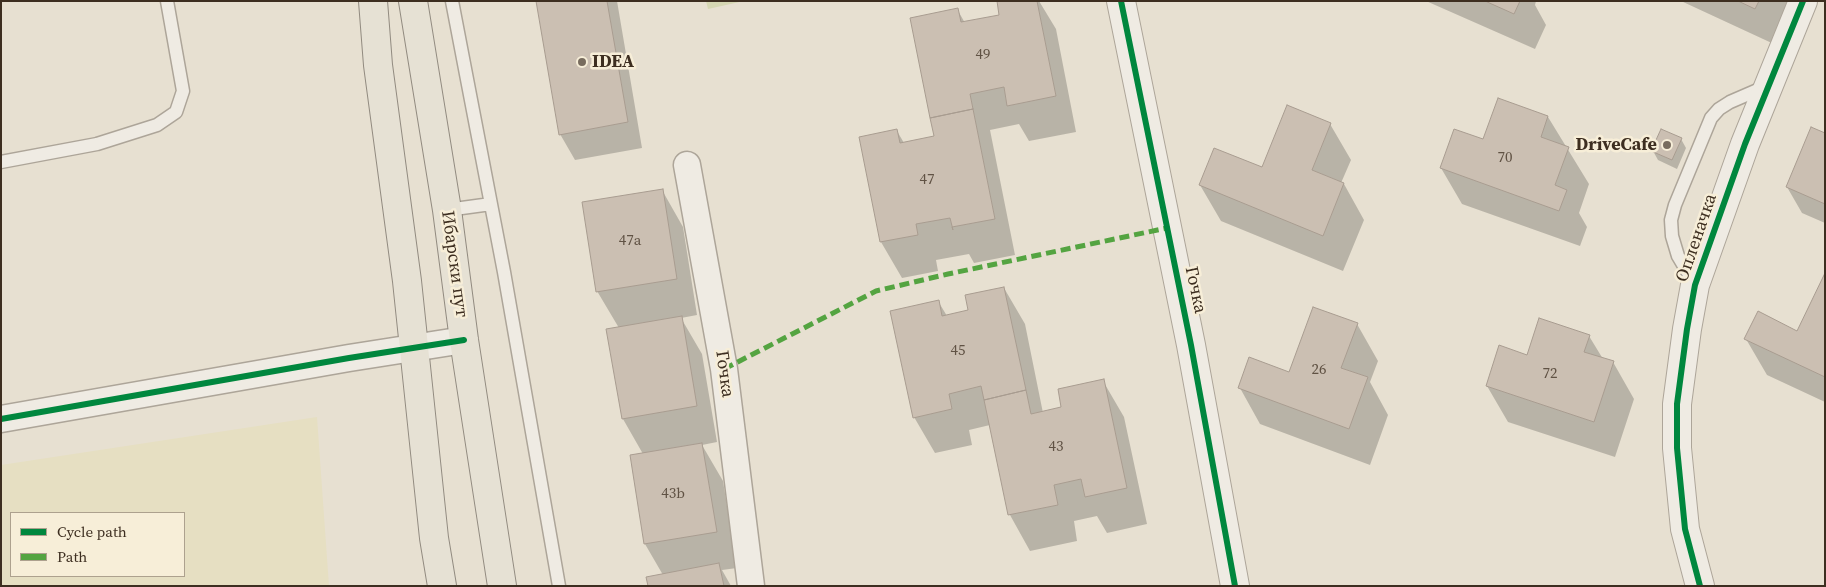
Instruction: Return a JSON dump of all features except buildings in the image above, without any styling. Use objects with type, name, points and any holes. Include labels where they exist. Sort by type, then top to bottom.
[{"type":"main road","points":[[373,1],[378,65],[402,244],[434,538],[442,586]]},
{"type":"main road","name":"Ибарски пут","points":[[413,1],[447,210],[464,340],[502,586]]},
{"type":"street","name":"Гочка","points":[[1121,1],[1191,345],[1235,586]]},
{"type":"street","name":"Опленачка","points":[[1700,586],[1685,530],[1677,448],[1677,404],[1687,329],[1695,285],[1745,144],[1803,1]]},
{"type":"street","name":"Гочка","points":[[687,164],[724,368],[751,586]]},
{"type":"street","points":[[1,420],[464,340]]},
{"type":"lane","points":[[1,162],[97,144],[157,126],[176,112],[183,91],[167,1]]},
{"type":"lane","points":[[452,1],[491,204],[559,586]]},
{"type":"lane","points":[[1695,285],[1678,256],[1672,236],[1671,220],[1675,205],[1712,118],[1719,109],[1730,102],[1769,85]]},
{"type":"lane","points":[[447,210],[491,204]]},
{"type":"shaded area","points":[[317,417],[329,586],[1,586],[1,465]]},
{"type":"green space","points":[[706,1],[744,1],[708,9]]},
{"type":"marked path","points":[[724,369],[876,291],[1167,228]]},
{"type":"cycle path","points":[[1121,1],[1191,345],[1235,586]]},
{"type":"cycle path","points":[[1700,586],[1685,529],[1677,448],[1677,404],[1687,329],[1695,285],[1745,144],[1803,1]]},
{"type":"cycle path","points":[[1,419],[349,358],[464,340]]},
{"type":"place","name":"IDEA","points":[[582,62]]},
{"type":"place","name":"DriveCafe","points":[[1667,145]]}]
